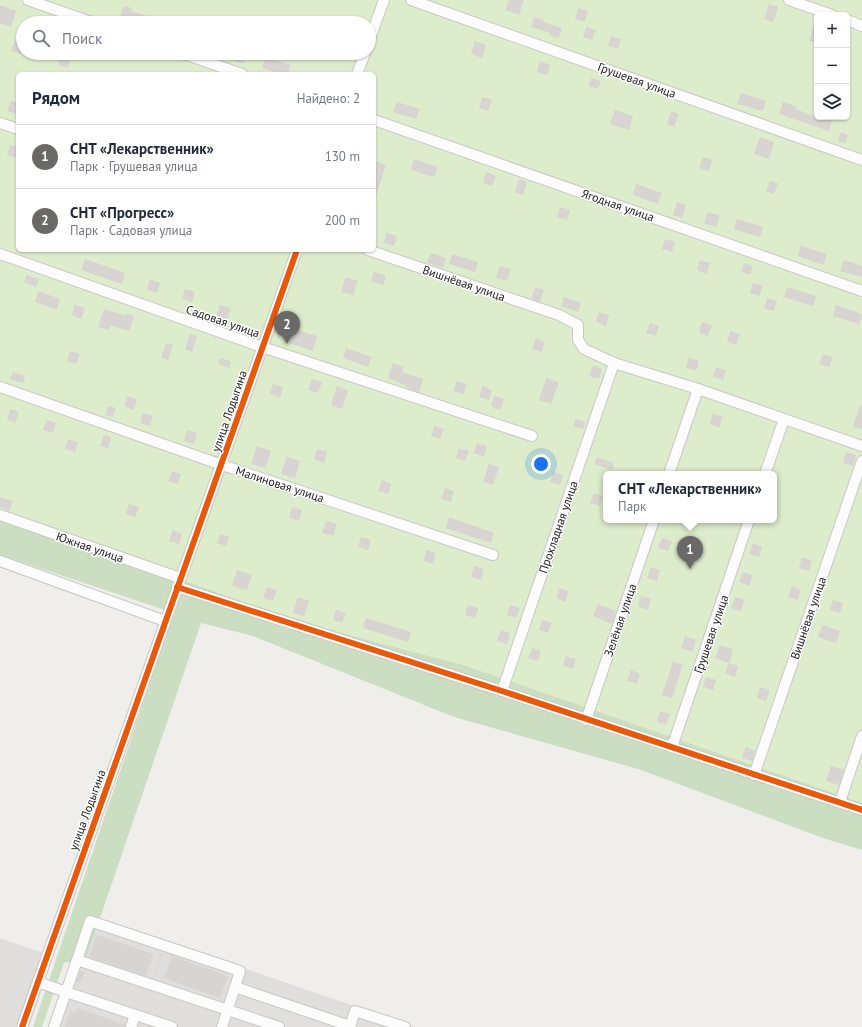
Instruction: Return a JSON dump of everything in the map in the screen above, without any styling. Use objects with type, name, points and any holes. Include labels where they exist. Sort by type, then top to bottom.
[{"type":"street","points":[[28,0],[74,16]]},
{"type":"street","points":[[376,22],[384,0]]},
{"type":"street","name":"Грушевая улица","points":[[411,0],[862,160]]},
{"type":"street","points":[[789,0],[823,12]]},
{"type":"street","points":[[850,21],[862,26]]},
{"type":"street","points":[[201,60],[236,72]]},
{"type":"street","points":[[359,72],[363,60]]},
{"type":"street","name":"Ягодная улица","points":[[376,121],[862,291]]},
{"type":"street","points":[[0,123],[16,128]]},
{"type":"street","name":"улица Лодыгина","points":[[22,1027],[296,252]]},
{"type":"street","name":"Вишнёвая улица","points":[[374,252],[560,315],[578,325],[578,340],[584,349],[614,363]]},
{"type":"street","name":"Садовая улица","points":[[0,254],[262,347],[532,436]]},
{"type":"street","points":[[614,363],[862,446]]},
{"type":"street","name":"Прохладная улица","points":[[502,691],[614,363]]},
{"type":"street","name":"Малиновая улица","points":[[0,387],[222,465],[493,555]]},
{"type":"street","points":[[670,471],[698,390]]},
{"type":"street","points":[[766,471],[784,419]]},
{"type":"street","name":"Вишнёвая улица","points":[[754,775],[862,461]]},
{"type":"street","name":"Южная улица","points":[[0,516],[179,582],[586,720],[862,810]]},
{"type":"street","name":"Зелёная улица","points":[[586,720],[653,523]]},
{"type":"street","name":"Грушевая улица","points":[[672,747],[748,523]]},
{"type":"street","points":[[0,561],[165,621]]},
{"type":"street","points":[[840,802],[862,736]]},
{"type":"street","points":[[54,1027],[90,921],[240,971],[222,1027]]},
{"type":"street","points":[[77,960],[279,1027]]},
{"type":"street","points":[[38,982],[172,1027]]},
{"type":"street","points":[[235,987],[350,1026],[355,1010],[405,1027]]},
{"type":"street","points":[[131,1027],[135,1015]]},
{"type":"path","points":[[151,984],[165,946]]},
{"type":"shaded area","points":[[85,914],[416,1027],[48,1027],[69,969]]},
{"type":"shaded area","points":[[0,938],[52,956],[29,1027],[0,1027]]},
{"type":"shaded area","points":[[249,980],[351,1014],[346,1027],[269,1027],[237,1016]]},
{"type":"green space","points":[[0,0],[862,0],[862,849],[0,522]]},
{"type":"green space","points":[[0,516],[306,624],[463,665],[862,803],[862,850],[826,839],[638,769],[454,717],[253,636],[201,623],[86,959],[64,963],[42,1027],[33,1027],[174,613],[0,555]]},
{"type":"building","points":[[509,0],[524,0],[519,15],[505,10]]},
{"type":"building","points":[[769,4],[778,7],[773,22],[764,19]]},
{"type":"building","points":[[0,5],[16,11],[11,27],[0,23]]},
{"type":"building","points":[[124,6],[132,8],[131,11],[147,16],[120,16]]},
{"type":"building","points":[[578,8],[588,11],[585,22],[575,19]]},
{"type":"building","points":[[534,17],[544,20],[543,22],[562,28],[559,38],[549,35],[550,33],[531,27]]},
{"type":"building","points":[[814,24],[814,42],[809,41]]},
{"type":"building","points":[[586,27],[596,30],[592,40],[583,37]]},
{"type":"building","points":[[611,36],[621,39],[618,49],[608,46]]},
{"type":"building","points":[[15,41],[16,41],[16,52],[11,51]]},
{"type":"building","points":[[475,41],[486,45],[482,58],[471,54]]},
{"type":"building","points":[[60,60],[70,60],[68,68],[58,65]]},
{"type":"building","points":[[232,60],[245,60],[244,64]]},
{"type":"building","points":[[264,60],[275,60],[291,65],[289,72],[275,72],[262,68]]},
{"type":"building","points":[[540,61],[550,65],[547,75],[537,72]]},
{"type":"building","points":[[591,78],[601,81],[598,89],[589,86]]},
{"type":"building","points":[[741,93],[766,101],[763,111],[737,104]]},
{"type":"building","points":[[482,97],[492,100],[488,111],[479,108]]},
{"type":"building","points":[[11,101],[16,102],[16,114],[7,111]]},
{"type":"building","points":[[397,102],[420,109],[416,119],[393,112]]},
{"type":"building","points":[[783,102],[796,106],[795,109],[814,116],[814,120],[832,120],[829,131],[779,114]]},
{"type":"building","points":[[615,110],[633,116],[629,130],[610,124]]},
{"type":"building","points":[[671,111],[679,114],[674,127],[667,124]]},
{"type":"building","points":[[841,132],[848,135],[845,143],[838,141]]},
{"type":"building","points":[[760,137],[774,142],[769,159],[754,154]]},
{"type":"building","points":[[10,145],[16,146],[16,158],[7,155]]},
{"type":"building","points":[[703,157],[712,160],[709,171],[699,168]]},
{"type":"building","points":[[414,159],[438,167],[434,177],[411,170]]},
{"type":"building","points":[[376,162],[386,165],[376,196]]},
{"type":"building","points":[[486,172],[496,176],[492,186],[483,183]]},
{"type":"building","points":[[519,179],[527,182],[523,195],[515,192]]},
{"type":"building","points":[[770,181],[778,183],[774,194],[766,191]]},
{"type":"building","points":[[636,184],[662,193],[658,204],[633,195]]},
{"type":"building","points":[[677,202],[686,205],[682,218],[673,215]]},
{"type":"building","points":[[560,207],[570,210],[567,220],[557,217]]},
{"type":"building","points":[[708,212],[720,216],[716,227],[704,223]]},
{"type":"building","points":[[737,219],[763,227],[760,237],[734,229]]},
{"type":"building","points":[[387,233],[397,236],[394,246],[384,243]]},
{"type":"building","points":[[665,239],[675,242],[672,252],[662,249]]},
{"type":"building","points":[[801,246],[827,254],[823,265],[798,256]]},
{"type":"building","points":[[431,253],[446,258],[443,268],[427,263]]},
{"type":"building","points":[[452,254],[478,262],[475,272],[449,264]]},
{"type":"building","points":[[85,259],[125,273],[122,284],[81,270]]},
{"type":"building","points":[[700,260],[710,263],[707,274],[697,270]]},
{"type":"building","points":[[844,260],[862,266],[862,277],[840,271]]},
{"type":"building","points":[[744,263],[753,266],[750,275],[741,272]]},
{"type":"building","points":[[500,266],[511,269],[507,281],[496,278]]},
{"type":"building","points":[[374,272],[386,276],[383,285],[371,281]]},
{"type":"building","points":[[26,275],[39,279],[36,287],[24,282]]},
{"type":"building","points":[[346,277],[358,281],[353,295],[341,292]]},
{"type":"building","points":[[150,279],[160,283],[157,293],[147,290]]},
{"type":"building","points":[[753,283],[763,286],[759,296],[750,293]]},
{"type":"building","points":[[535,287],[544,290],[540,302],[531,299]]},
{"type":"building","points":[[787,287],[816,296],[813,306],[784,297]]},
{"type":"building","points":[[185,289],[195,292],[192,302],[182,299]]},
{"type":"building","points":[[38,291],[60,299],[57,310],[35,302]]},
{"type":"building","points":[[564,297],[581,303],[578,312],[561,306]]},
{"type":"building","points":[[767,298],[777,301],[774,311],[764,308]]},
{"type":"building","points":[[75,305],[85,308],[81,319],[72,315]]},
{"type":"building","points":[[220,305],[231,308],[226,322],[216,318]]},
{"type":"building","points":[[836,305],[862,314],[859,324],[833,316]]},
{"type":"building","points":[[104,309],[126,316],[127,314],[134,316],[129,331],[110,325],[109,330],[98,327]]},
{"type":"building","points":[[599,312],[609,315],[606,326],[596,322]]},
{"type":"building","points":[[702,322],[712,325],[708,336],[699,333]]},
{"type":"building","points":[[650,323],[659,326],[656,336],[646,333]]},
{"type":"building","points":[[294,329],[317,336],[313,351],[289,343]]},
{"type":"building","points":[[730,331],[740,334],[736,345],[727,342]]},
{"type":"building","points":[[190,334],[197,336],[192,352],[185,349]]},
{"type":"building","points":[[536,338],[545,342],[542,352],[532,349]]},
{"type":"building","points":[[166,343],[173,345],[168,360],[161,358]]},
{"type":"building","points":[[346,348],[372,357],[368,367],[343,358]]},
{"type":"building","points":[[70,351],[80,354],[76,364],[67,361]]},
{"type":"building","points":[[823,354],[833,357],[829,367],[819,364]]},
{"type":"building","points":[[220,358],[231,361],[229,368],[218,364]]},
{"type":"building","points":[[689,358],[699,361],[696,371],[686,368]]},
{"type":"building","points":[[393,363],[404,367],[402,372],[423,379],[419,392],[407,388],[407,386],[388,378]]},
{"type":"building","points":[[593,365],[602,369],[599,379],[589,376]]},
{"type":"building","points":[[716,367],[726,370],[723,380],[713,377]]},
{"type":"building","points":[[13,372],[25,376],[23,383],[10,379]]},
{"type":"building","points":[[546,378],[559,382],[551,404],[539,400]]},
{"type":"building","points":[[312,379],[322,382],[318,393],[308,390]]},
{"type":"building","points":[[457,381],[467,384],[463,394],[453,391]]},
{"type":"building","points":[[273,384],[283,387],[280,398],[270,394]]},
{"type":"building","points":[[337,386],[348,390],[342,409],[331,405]]},
{"type":"building","points":[[483,386],[492,390],[489,400],[479,397]]},
{"type":"building","points":[[127,396],[137,399],[134,410],[124,406]]},
{"type":"building","points":[[494,396],[504,399],[500,410],[491,406]]},
{"type":"building","points":[[860,405],[862,405],[862,429],[853,427]]},
{"type":"building","points":[[108,406],[116,408],[113,417],[105,415]]},
{"type":"building","points":[[10,409],[19,412],[15,423],[7,420]]},
{"type":"building","points":[[143,413],[153,416],[150,426],[140,423]]},
{"type":"building","points":[[713,414],[723,417],[719,428],[710,424]]},
{"type":"building","points":[[576,419],[585,422],[583,429],[573,426]]},
{"type":"building","points":[[47,420],[56,423],[53,433],[43,430]]},
{"type":"building","points":[[434,426],[444,429],[440,439],[431,436]]},
{"type":"building","points":[[187,430],[197,433],[194,444],[184,441]]},
{"type":"building","points":[[104,435],[111,437],[108,448],[100,446]]},
{"type":"building","points":[[68,439],[78,442],[75,452],[65,449]]},
{"type":"building","points":[[477,443],[487,446],[484,457],[474,453]]},
{"type":"building","points":[[257,446],[271,451],[265,468],[251,464]]},
{"type":"building","points":[[459,448],[469,451],[465,461],[456,458]]},
{"type":"building","points":[[317,449],[327,452],[324,463],[314,459]]},
{"type":"building","points":[[846,452],[856,455],[853,466],[843,463]]},
{"type":"building","points":[[287,457],[300,461],[295,478],[281,474]]},
{"type":"building","points":[[597,457],[614,463],[612,470],[594,464]]},
{"type":"building","points":[[489,464],[499,467],[493,485],[483,482]]},
{"type":"building","points":[[172,471],[181,474],[178,484],[168,481]]},
{"type":"building","points":[[553,472],[563,475],[560,485],[550,482]]},
{"type":"building","points":[[382,480],[391,484],[388,494],[378,491]]},
{"type":"building","points":[[445,488],[454,491],[451,502],[441,499]]},
{"type":"building","points":[[594,493],[603,496],[600,506],[590,503]]},
{"type":"building","points":[[0,497],[13,501],[10,511],[0,507]]},
{"type":"building","points":[[129,504],[139,507],[135,517],[126,514]]},
{"type":"building","points":[[292,507],[302,510],[299,521],[289,518]]},
{"type":"building","points":[[449,517],[494,533],[491,543],[446,528]]},
{"type":"building","points":[[326,521],[337,524],[333,536],[322,533]]},
{"type":"building","points":[[173,530],[182,534],[179,544],[169,541]]},
{"type":"building","points":[[220,534],[229,537],[226,546],[217,543]]},
{"type":"building","points":[[361,537],[371,540],[368,550],[358,547]]},
{"type":"building","points":[[662,538],[672,541],[668,551],[658,548]]},
{"type":"building","points":[[753,543],[762,547],[759,557],[749,554]]},
{"type":"building","points":[[427,550],[436,553],[433,564],[423,561]]},
{"type":"building","points":[[802,557],[812,561],[809,571],[799,568]]},
{"type":"building","points":[[474,566],[484,569],[481,580],[471,577]]},
{"type":"building","points":[[651,567],[660,570],[657,581],[647,578]]},
{"type":"building","points":[[237,570],[252,575],[247,590],[232,586]]},
{"type":"building","points":[[743,572],[753,575],[749,586],[739,582]]},
{"type":"building","points":[[792,586],[801,590],[798,600],[788,597]]},
{"type":"building","points":[[267,587],[277,590],[273,601],[263,598]]},
{"type":"building","points":[[559,588],[569,591],[565,602],[556,598]]},
{"type":"building","points":[[641,596],[651,599],[648,610],[638,606]]},
{"type":"building","points":[[298,597],[309,601],[304,616],[293,613]]},
{"type":"building","points":[[735,597],[744,600],[741,611],[731,608]]},
{"type":"building","points":[[833,600],[843,603],[840,613],[830,610]]},
{"type":"building","points":[[598,604],[616,611],[612,624],[593,616]]},
{"type":"building","points":[[468,605],[478,608],[475,618],[465,615]]},
{"type":"building","points":[[510,605],[520,608],[516,618],[507,615]]},
{"type":"building","points":[[336,610],[346,613],[342,623],[333,620]]},
{"type":"building","points":[[366,618],[411,632],[408,642],[363,628]]},
{"type":"building","points":[[542,620],[552,623],[548,633],[539,630]]},
{"type":"building","points":[[822,625],[840,631],[836,643],[818,637]]},
{"type":"building","points":[[501,630],[510,633],[507,644],[497,641]]},
{"type":"building","points":[[685,636],[696,640],[692,652],[681,648]]},
{"type":"building","points":[[720,645],[733,649],[729,663],[715,658]]},
{"type":"building","points":[[532,648],[541,651],[538,661],[528,658]]},
{"type":"building","points":[[566,656],[576,659],[573,669],[563,666]]},
{"type":"building","points":[[673,662],[683,665],[672,698],[662,695]]},
{"type":"building","points":[[729,663],[738,666],[735,677],[725,673]]},
{"type":"building","points":[[631,670],[640,674],[637,684],[627,681]]},
{"type":"building","points":[[706,677],[716,680],[713,690],[703,687]]},
{"type":"building","points":[[760,687],[770,690],[766,701],[757,698]]},
{"type":"building","points":[[660,711],[670,714],[666,725],[657,722]]},
{"type":"building","points":[[746,747],[755,751],[752,761],[742,758]]},
{"type":"building","points":[[831,766],[844,770],[839,785],[826,781]]},
{"type":"building","points":[[97,935],[153,954],[146,976],[89,957]]},
{"type":"building","points":[[172,956],[228,976],[220,998],[164,978]]},
{"type":"building","points":[[80,971],[84,972],[80,983],[76,982]]},
{"type":"building","points":[[77,1008],[125,1025],[125,1027],[65,1027],[70,1011],[76,1013]]},
{"type":"cycle path","points":[[22,1027],[296,252]]},
{"type":"cycle path","points":[[177,587],[502,691],[862,810]]},
{"type":"place","name":"СНТ «Прогресс»","points":[[287,344]]},
{"type":"place","name":"СНТ «Лекарственник»","points":[[690,569]]}]
